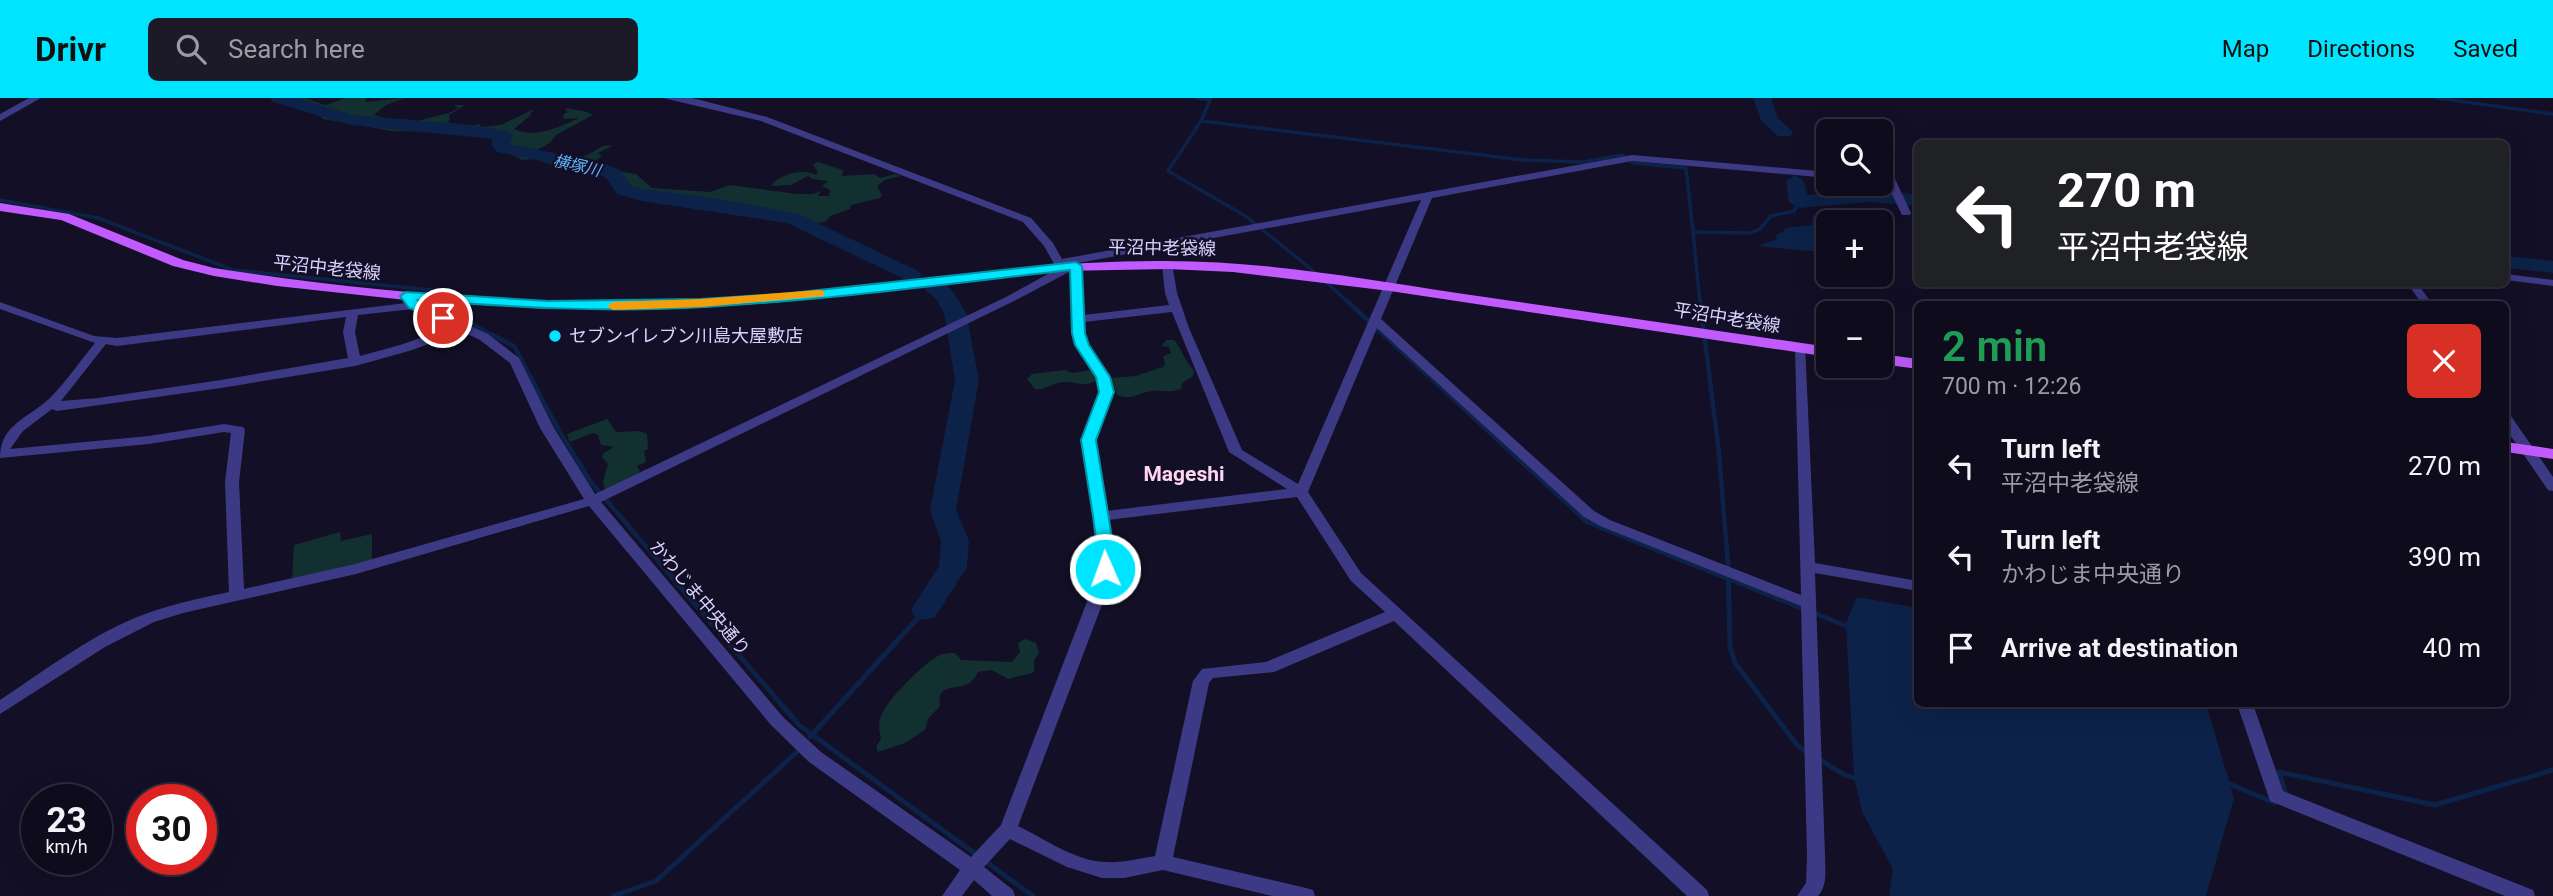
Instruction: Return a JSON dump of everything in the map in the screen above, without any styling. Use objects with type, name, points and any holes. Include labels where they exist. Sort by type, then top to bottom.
[{"type":"main road","name":"平沼中老袋線","points":[[0,207],[64,217],[178,262],[214,272],[410,301],[560,306],[701,303],[782,298],[1066,266],[1168,265],[1233,268],[1390,287],[1816,350]]},
{"type":"main road","points":[[1893,361],[1914,363]]},
{"type":"main road","points":[[2509,447],[2553,454]]},
{"type":"street","points":[[0,118],[36,98]]},
{"type":"street","points":[[668,98],[764,119],[1018,216],[1035,228],[1066,266],[1082,345],[1103,377],[1107,392],[1088,440],[1106,556],[1103,582],[1008,829],[972,868],[951,896]]},
{"type":"street","points":[[0,708],[124,630],[181,608],[356,569],[592,501],[1010,299],[1066,266],[1632,158],[1816,174]]},
{"type":"street","points":[[1893,185],[1906,213]]},
{"type":"street","points":[[1301,492],[1428,196]]},
{"type":"street","points":[[1168,265],[1171,293],[1176,308],[1236,452],[1301,492],[1356,577],[1700,896]]},
{"type":"street","points":[[2509,277],[2553,283]]},
{"type":"street","points":[[0,305],[102,342],[166,338],[353,312],[410,301]]},
{"type":"street","name":"かわじま中央通り","points":[[410,301],[499,346],[515,361],[547,428],[592,501],[777,721],[816,757],[909,826],[972,868],[1006,896]]},
{"type":"street","points":[[1078,319],[1176,308]]},
{"type":"street","points":[[353,312],[349,332],[355,362]]},
{"type":"street","points":[[1376,320],[1589,514],[1605,523],[1807,603]]},
{"type":"street","points":[[54,401],[57,407],[97,403],[314,371],[412,346],[464,327]]},
{"type":"street","points":[[0,454],[18,428],[54,401],[102,342]]},
{"type":"street","points":[[1801,348],[1805,566],[1816,855],[1815,886],[1806,896]]},
{"type":"street","points":[[2509,423],[2553,487]]},
{"type":"street","points":[[0,454],[125,443],[224,428],[238,430],[232,482],[237,595]]},
{"type":"street","points":[[1101,516],[1301,492]]},
{"type":"street","points":[[1805,566],[1914,585]]},
{"type":"street","points":[[1163,862],[1201,681],[1208,673],[1268,668],[1395,614]]},
{"type":"street","points":[[2246,707],[2276,796],[2526,896]]},
{"type":"street","points":[[1008,829],[1074,862],[1102,870],[1124,870],[1163,862],[1306,896]]},
{"type":"green space","points":[[268,98],[305,98],[325,105],[346,98],[367,98],[365,102],[405,98],[386,105],[374,115],[395,121],[408,119],[413,122],[449,113],[458,108],[454,105],[465,105],[449,115],[450,120],[447,122],[469,126],[479,124],[481,127],[501,125],[532,110],[534,111],[531,115],[514,129],[530,133],[547,131],[579,118],[564,119],[563,115],[567,112],[565,108],[584,111],[593,115],[556,135],[550,143],[537,150],[539,154],[556,154],[553,157],[562,159],[572,158],[612,146],[598,153],[602,156],[595,161],[615,171],[636,174],[652,188],[710,192],[730,185],[797,194],[821,191],[818,196],[829,196],[830,190],[822,186],[828,181],[808,176],[791,185],[771,186],[792,173],[816,175],[818,173],[813,164],[818,162],[843,170],[842,176],[901,176],[885,180],[877,186],[882,195],[880,198],[851,205],[850,209],[830,216],[827,221],[807,226],[804,222],[735,213],[718,207],[696,208],[687,203],[667,202],[665,198],[637,198],[613,181],[580,170],[579,166],[559,167],[534,159],[522,160],[494,146],[492,139],[448,132],[392,131],[323,119],[307,106]]},
{"type":"green space","points":[[1166,340],[1174,340],[1177,343],[1194,370],[1193,376],[1177,390],[1152,391],[1131,397],[1117,395],[1111,378],[1135,376],[1163,367],[1163,356],[1171,353],[1169,347],[1162,346]]},
{"type":"green space","points":[[1065,370],[1072,373],[1091,370],[1098,379],[1089,384],[1063,382],[1035,389],[1027,379],[1032,374]]},
{"type":"green space","points":[[607,419],[616,432],[640,431],[647,434],[648,449],[644,451],[646,462],[637,466],[640,472],[633,476],[634,478],[605,491],[603,481],[608,464],[602,457],[614,447],[601,445],[598,435],[593,433],[570,442],[567,434]]},
{"type":"green space","points":[[340,532],[341,541],[372,534],[372,560],[292,579],[294,545]]},
{"type":"green space","points":[[1025,639],[1036,643],[1039,653],[1034,660],[1034,672],[1009,679],[991,670],[978,672],[967,684],[942,692],[940,706],[928,719],[925,730],[905,743],[878,752],[876,747],[881,739],[879,722],[884,709],[924,666],[942,654],[955,653],[961,660],[1012,662],[1020,652],[1018,643]]},
{"type":"water","points":[[1813,215],[1816,215],[1816,252],[1758,246],[1777,239],[1776,235],[1785,228],[1812,225]]},
{"type":"water","points":[[1857,597],[1914,607],[1914,707],[2207,707],[2234,798],[2206,896],[1889,896],[1893,869],[1862,812],[1854,777],[1846,623]]},
{"type":"waterway","name":"横塚川","points":[[279,98],[350,120],[472,130],[504,136],[500,145],[503,148],[599,168],[613,174],[624,190],[641,195],[792,218],[911,275]]},
{"type":"waterway","points":[[1196,98],[1210,100]]},
{"type":"waterway","points":[[1201,121],[1211,98]]},
{"type":"waterway","points":[[1762,98],[1770,120],[1784,132]]},
{"type":"waterway","points":[[2436,98],[2553,114]]},
{"type":"waterway","points":[[1201,121],[1523,160],[1583,162],[1622,155],[1634,163],[1686,168],[1693,232]]},
{"type":"waterway","points":[[1201,121],[1168,171],[1247,217],[1318,275]]},
{"type":"waterway","points":[[1795,181],[1799,202],[1870,196],[1914,200]]},
{"type":"waterway","points":[[0,200],[98,218],[233,270],[431,290],[434,303]]},
{"type":"waterway","points":[[1693,232],[1750,233],[1760,229],[1771,216],[1794,211],[1799,202]]},
{"type":"waterway","points":[[1693,232],[1700,303]]},
{"type":"waterway","points":[[2509,262],[2553,267]]},
{"type":"waterway","points":[[1325,281],[1349,303]]},
{"type":"waterway","name":"横塚川","points":[[925,610],[953,567],[955,541],[943,510],[967,380],[955,313],[944,295],[931,285]]},
{"type":"waterway","points":[[433,301],[434,305],[514,346],[557,427],[590,481],[661,564]]},
{"type":"waterway","points":[[1347,301],[1587,522],[1691,564]]},
{"type":"waterway","points":[[1700,301],[1719,453],[1728,564]]},
{"type":"waterway","points":[[659,562],[799,725],[812,735]]},
{"type":"waterway","points":[[1687,562],[1728,579]]},
{"type":"waterway","points":[[1728,562],[1728,579]]},
{"type":"waterway","points":[[1728,579],[1804,609]]},
{"type":"waterway","points":[[1728,579],[1730,647],[1735,663],[1798,746],[1807,752]]},
{"type":"waterway","points":[[812,735],[925,610]]},
{"type":"waterway","points":[[1812,612],[1849,627]]},
{"type":"waterway","points":[[812,735],[1033,896]]},
{"type":"waterway","points":[[613,896],[656,881],[800,749]]},
{"type":"waterway","points":[[1817,758],[1845,775],[1859,779]]},
{"type":"waterway","points":[[2286,795],[2279,772],[2435,805],[2553,770]]},
{"type":"waterway","points":[[2225,782],[2275,803]]},
{"type":"slow traffic","points":[[613,306],[701,303],[819,294]]},
{"type":"place","name":"セブンイレブン川島大屋敷店","points":[[555,336]]},
{"type":"district","name":"Mageshi","points":[[1184,474]]},
{"type":"route","points":[[443,318],[414,306],[406,296],[548,305],[701,303],[782,298],[1076,266],[1079,333],[1082,345],[1103,377],[1107,392],[1088,440],[1101,516],[1105,569]]}]
